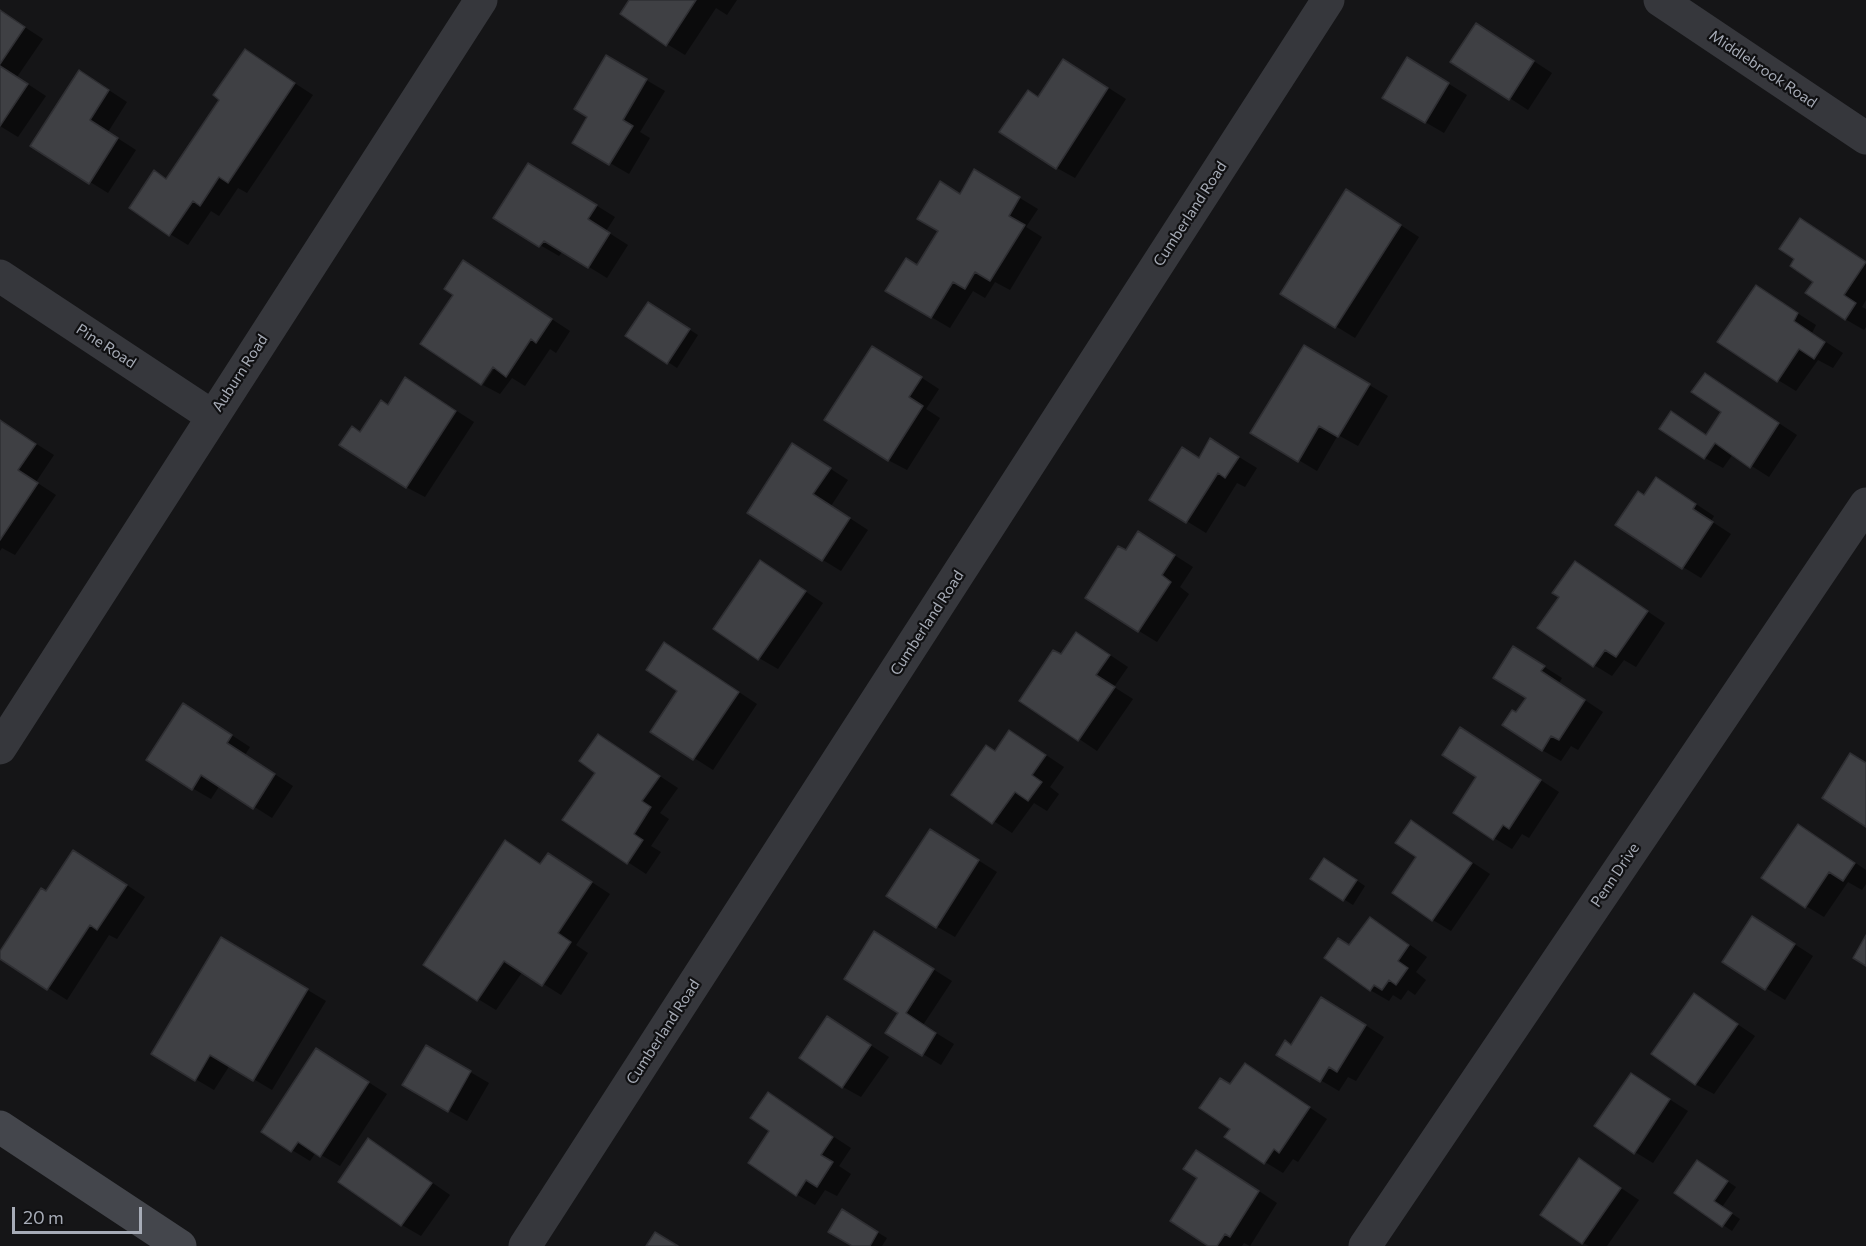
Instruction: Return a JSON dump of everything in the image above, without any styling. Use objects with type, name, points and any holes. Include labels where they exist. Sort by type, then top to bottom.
[{"type":"main road","points":[[0,1127],[180,1246]]},
{"type":"street","name":"Auburn Road","points":[[0,748],[481,0]]},
{"type":"street","name":"Cumberland Road","points":[[525,1246],[1328,0]]},
{"type":"street","name":"Middlebrook Road","points":[[1660,0],[1866,138]]},
{"type":"street","name":"Pine Road","points":[[0,276],[212,416]]},
{"type":"street","name":"Penn Drive","points":[[1365,1246],[1866,504]]},
{"type":"building","points":[[629,0],[696,0],[666,46],[620,14]]},
{"type":"building","points":[[0,10],[25,27],[0,64]]},
{"type":"building","points":[[1476,23],[1534,61],[1509,100],[1450,62]]},
{"type":"building","points":[[245,49],[295,83],[228,183],[219,177],[200,206],[193,201],[169,236],[129,208],[154,170],[166,179],[219,100],[213,95]]},
{"type":"building","points":[[606,55],[647,79],[623,120],[633,126],[609,165],[572,143],[587,117],[574,109]]},
{"type":"building","points":[[1407,57],[1449,83],[1425,123],[1382,98]]},
{"type":"building","points":[[1063,59],[1108,88],[1056,169],[999,132],[1028,90],[1038,97]]},
{"type":"building","points":[[0,66],[28,84],[0,126]]},
{"type":"building","points":[[79,70],[109,90],[90,120],[118,138],[89,184],[30,146]]},
{"type":"building","points":[[528,163],[597,205],[588,219],[610,233],[588,268],[544,241],[539,247],[493,218]]},
{"type":"building","points":[[974,169],[1020,197],[1009,216],[1025,225],[990,281],[975,272],[965,289],[953,282],[931,318],[885,291],[906,258],[917,265],[938,231],[917,219],[940,181],[960,194]]},
{"type":"building","points":[[1346,189],[1401,225],[1335,328],[1280,294]]},
{"type":"building","points":[[1800,218],[1866,262],[1844,295],[1856,303],[1845,320],[1805,293],[1813,282],[1790,266],[1794,259],[1779,249]]},
{"type":"building","points":[[463,260],[552,319],[536,343],[531,339],[506,377],[493,367],[481,385],[420,344],[453,295],[444,289]]},
{"type":"building","points":[[1756,285],[1798,313],[1794,321],[1825,342],[1814,359],[1799,349],[1777,382],[1717,342]]},
{"type":"building","points":[[648,302],[690,329],[667,364],[625,336]]},
{"type":"building","points":[[1304,345],[1370,384],[1338,437],[1319,426],[1298,462],[1250,433]]},
{"type":"building","points":[[872,346],[922,377],[909,397],[923,406],[888,461],[824,420]]},
{"type":"building","points":[[1705,373],[1779,423],[1750,468],[1715,443],[1704,459],[1659,429],[1671,411],[1706,435],[1721,412],[1691,392]]},
{"type":"building","points":[[405,377],[456,411],[406,488],[339,445],[352,426],[360,432],[381,400],[388,405]]},
{"type":"building","points":[[0,420],[36,444],[18,470],[38,483],[0,540]]},
{"type":"building","points":[[1210,438],[1239,457],[1225,478],[1218,473],[1186,523],[1149,500],[1182,447],[1199,458]]},
{"type":"building","points":[[792,443],[831,468],[813,494],[850,518],[822,561],[747,513]]},
{"type":"building","points":[[1656,477],[1696,504],[1693,509],[1713,522],[1682,569],[1615,525],[1638,491],[1644,495]]},
{"type":"building","points":[[1138,531],[1175,555],[1162,575],[1171,582],[1138,632],[1085,598],[1118,546],[1126,550]]},
{"type":"building","points":[[760,560],[806,591],[758,660],[713,629]]},
{"type":"building","points":[[1575,561],[1648,611],[1616,657],[1605,650],[1593,667],[1537,628],[1559,597],[1552,593]]},
{"type":"building","points":[[1076,632],[1110,655],[1096,675],[1115,687],[1078,741],[1019,701],[1053,650],[1061,654]]},
{"type":"building","points":[[664,642],[739,692],[693,760],[650,732],[677,691],[646,670]]},
{"type":"building","points":[[1513,646],[1545,666],[1541,671],[1585,700],[1559,740],[1551,736],[1542,751],[1502,725],[1512,710],[1516,712],[1526,698],[1493,678]]},
{"type":"building","points":[[183,703],[232,735],[227,743],[275,774],[253,809],[201,775],[192,790],[146,760]]},
{"type":"building","points":[[1460,727],[1541,780],[1509,829],[1503,825],[1493,840],[1453,813],[1476,777],[1442,755]]},
{"type":"building","points":[[1009,730],[1046,755],[1032,775],[1042,782],[1028,801],[1015,792],[992,824],[951,795],[986,745],[995,751]]},
{"type":"building","points":[[598,734],[660,776],[642,801],[651,807],[634,834],[643,840],[627,864],[562,820],[595,773],[579,761]]},
{"type":"building","points":[[1850,753],[1866,763],[1866,827],[1822,798]]},
{"type":"building","points":[[1411,820],[1472,863],[1432,921],[1392,893],[1416,857],[1395,843]]},
{"type":"building","points":[[1798,824],[1855,863],[1843,881],[1829,872],[1805,908],[1761,878]]},
{"type":"building","points":[[930,829],[979,860],[936,928],[886,896]]},
{"type":"building","points":[[505,840],[540,864],[548,853],[592,882],[558,933],[571,942],[542,986],[504,961],[477,1001],[423,965]]},
{"type":"building","points":[[73,850],[127,885],[97,930],[90,925],[47,990],[0,959],[0,951],[41,888],[46,891]]},
{"type":"building","points":[[1324,858],[1357,880],[1343,901],[1310,879]]},
{"type":"building","points":[[1752,916],[1795,944],[1765,990],[1722,962]]},
{"type":"building","points":[[1370,917],[1409,945],[1398,961],[1408,968],[1396,985],[1389,980],[1382,990],[1374,985],[1370,991],[1324,958],[1338,938],[1349,945]]},
{"type":"building","points":[[874,931],[934,969],[906,1013],[936,1033],[922,1056],[885,1033],[898,1013],[844,979]]},
{"type":"building","points":[[1866,935],[1866,966],[1853,958]]},
{"type":"building","points":[[221,937],[308,989],[253,1081],[210,1055],[195,1081],[151,1054]]},
{"type":"building","points":[[1694,993],[1738,1024],[1695,1085],[1651,1054]]},
{"type":"building","points":[[1321,997],[1366,1025],[1337,1072],[1329,1067],[1320,1082],[1276,1055],[1285,1040],[1291,1045]]},
{"type":"building","points":[[827,1016],[871,1045],[842,1088],[799,1058]]},
{"type":"building","points":[[426,1045],[471,1071],[448,1112],[402,1085]]},
{"type":"building","points":[[316,1048],[369,1082],[320,1157],[298,1142],[291,1152],[261,1132]]},
{"type":"building","points":[[1245,1063],[1310,1107],[1279,1153],[1274,1149],[1264,1164],[1224,1137],[1230,1129],[1199,1108],[1220,1078],[1230,1084]]},
{"type":"building","points":[[1631,1073],[1670,1099],[1634,1154],[1594,1126]]},
{"type":"building","points":[[768,1092],[833,1137],[821,1155],[833,1162],[817,1187],[806,1180],[796,1196],[748,1163],[769,1131],[750,1118]]},
{"type":"building","points":[[368,1138],[432,1183],[401,1226],[338,1182]]},
{"type":"building","points":[[1196,1150],[1259,1191],[1230,1237],[1225,1234],[1217,1246],[1208,1246],[1170,1221],[1197,1178],[1183,1169]]},
{"type":"building","points":[[1579,1158],[1621,1188],[1582,1244],[1540,1215]]},
{"type":"building","points":[[1697,1160],[1728,1181],[1714,1201],[1732,1213],[1722,1227],[1674,1193]]},
{"type":"building","points":[[842,1209],[878,1232],[870,1246],[852,1246],[828,1232]]},
{"type":"building","points":[[655,1232],[678,1246],[646,1246]]}]
